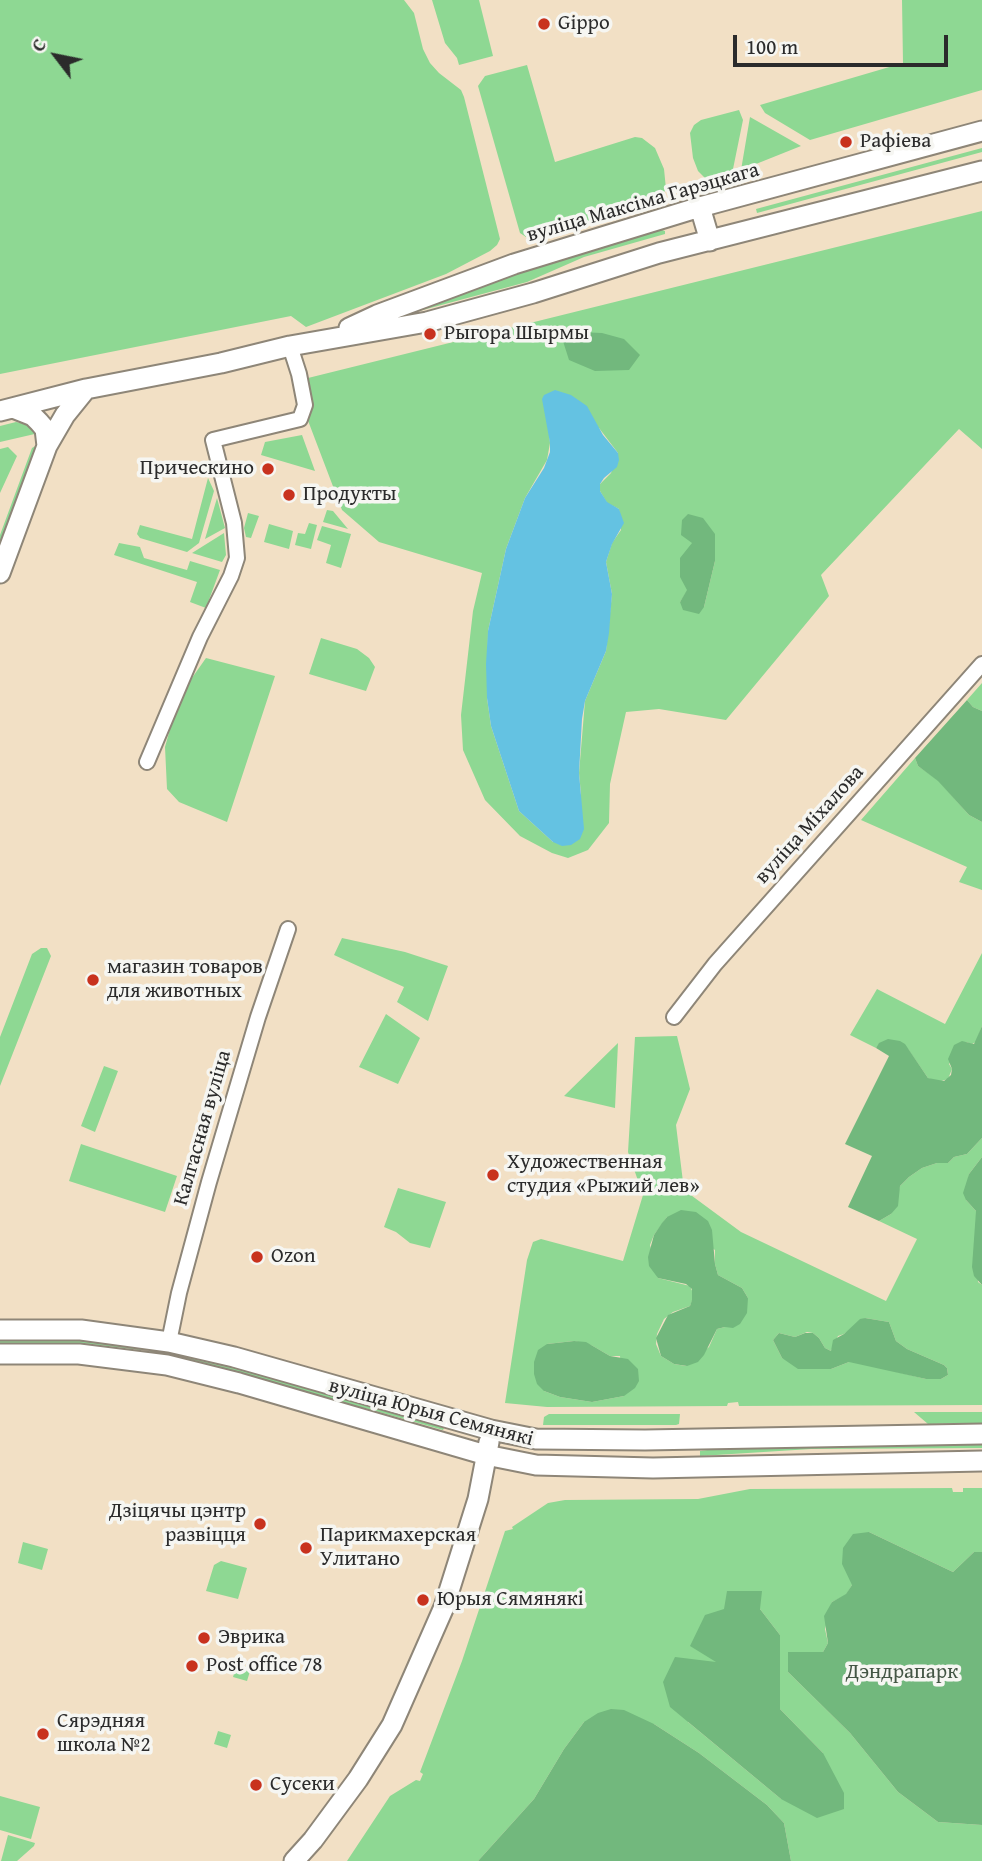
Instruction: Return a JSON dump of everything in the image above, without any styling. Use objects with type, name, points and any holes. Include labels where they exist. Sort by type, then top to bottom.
[{"type":"main road","name":"вуліца Максіма Гарэцкага","points":[[324,340],[377,315],[514,264],[700,208],[982,131]]},
{"type":"main road","name":"вуліца Максіма Гарэцкага","points":[[6,410],[86,389],[290,346],[427,322],[533,293],[647,257],[982,171]]},
{"type":"main road","points":[[700,208],[710,241]]},
{"type":"main road","points":[[0,573],[47,446],[65,415],[86,389]]},
{"type":"main road","points":[[6,410],[33,416],[45,429],[47,446]]},
{"type":"main road","name":"вуліца Юрыя Семянякі","points":[[0,1330],[81,1330],[169,1342],[245,1360],[491,1430],[536,1439],[982,1434]]},
{"type":"main road","name":"вуліца Юрыя Семянякі","points":[[0,1354],[79,1354],[167,1365],[239,1383],[486,1455],[536,1465],[573,1467],[982,1461]]},
{"type":"main road","points":[[295,1861],[358,1779],[392,1725],[444,1607],[478,1499],[491,1430]]},
{"type":"street","points":[[147,762],[237,558],[234,523],[213,440],[300,419],[305,405],[290,346]]},
{"type":"street","name":"вуліца Міхалова","points":[[674,1017],[715,964],[982,664]]},
{"type":"street","name":"Калгасная вуліца","points":[[169,1342],[178,1293],[209,1182],[258,1017],[288,929]]},
{"type":"green space","points":[[0,0],[404,0],[414,13],[423,49],[430,63],[461,90],[464,97],[500,239],[490,251],[446,274],[306,327],[291,316],[0,374]]},
{"type":"green space","points":[[432,0],[479,0],[493,56],[459,65],[445,43]]},
{"type":"green space","points":[[902,0],[982,0],[982,90],[810,140],[765,113],[760,105],[903,63]]},
{"type":"green space","points":[[527,65],[555,162],[635,137],[642,138],[655,148],[664,169],[666,189],[660,199],[649,206],[532,238],[520,233],[478,86],[485,76]]},
{"type":"green space","points":[[739,110],[743,120],[733,169],[737,185],[712,185],[698,171],[693,158],[690,133],[694,125],[701,120]]},
{"type":"green space","points":[[750,117],[801,146],[741,170]]},
{"type":"green space","points":[[982,148],[982,152],[757,213],[756,209]]},
{"type":"green space","points":[[982,211],[982,449],[959,429],[821,575],[829,596],[726,720],[659,709],[626,712],[610,784],[609,823],[588,850],[568,858],[552,853],[520,836],[485,800],[463,750],[461,715],[473,611],[482,573],[379,542],[342,510],[307,418],[310,405],[308,378]],"holes":[[[599,428],[618,453],[611,473],[600,484],[600,491],[607,503],[619,509],[621,530],[612,543],[606,562],[612,594],[606,651],[585,701],[579,773],[581,794],[553,842],[519,811],[491,726],[487,698],[488,631],[506,549],[525,498],[547,460],[549,433]],[[715,534],[715,561],[704,607],[680,602],[688,590],[692,543]]]},
{"type":"green space","points":[[659,229],[665,231],[665,234],[584,257],[527,282],[419,311],[535,264]]},
{"type":"green space","points":[[579,332],[602,333],[624,339],[640,355],[629,370],[595,371],[569,360],[562,338]]},
{"type":"green space","points":[[16,422],[30,425],[39,433],[0,442],[0,426]]},
{"type":"green space","points":[[302,435],[315,471],[261,455],[265,442]]},
{"type":"green space","points":[[40,445],[0,549],[0,535],[32,448]]},
{"type":"green space","points":[[8,447],[17,456],[0,493],[0,449]]},
{"type":"green space","points":[[208,478],[214,491],[199,543],[187,552],[140,538],[137,534],[140,525],[192,539]]},
{"type":"green space","points":[[217,498],[225,528],[205,539]]},
{"type":"green space","points":[[327,510],[333,511],[348,529],[323,522]]},
{"type":"green space","points":[[248,513],[259,516],[251,538],[246,537],[244,528]]},
{"type":"green space","points":[[688,514],[703,518],[715,534],[715,561],[704,607],[699,614],[683,610],[680,602],[687,590],[680,577],[680,558],[692,543],[681,535],[682,520]]},
{"type":"green space","points":[[309,523],[317,525],[311,549],[295,545],[298,533],[305,534]]},
{"type":"green space","points":[[269,524],[293,531],[289,549],[264,542]]},
{"type":"green space","points":[[322,526],[351,534],[341,568],[326,563],[331,545],[317,540]]},
{"type":"green space","points":[[224,533],[226,555],[222,562],[192,553]]},
{"type":"green space","points":[[119,543],[140,547],[144,558],[187,570],[190,561],[220,570],[206,608],[190,602],[197,582],[114,555]]},
{"type":"green space","points":[[321,638],[357,649],[369,658],[375,667],[366,691],[309,674]]},
{"type":"green space","points":[[206,658],[275,676],[227,822],[179,802],[167,789],[165,747],[172,722],[187,685]]},
{"type":"green space","points":[[982,683],[982,711],[967,700]]},
{"type":"green space","points":[[967,700],[982,711],[982,822],[969,815],[938,781],[918,766],[915,758]]},
{"type":"green space","points":[[915,758],[918,766],[938,780],[969,815],[982,822],[982,890],[959,882],[967,867],[861,820]]},
{"type":"green space","points":[[342,938],[405,952],[448,966],[428,1021],[397,1002],[404,987],[334,955]]},
{"type":"green space","points":[[41,948],[47,948],[51,956],[0,1086],[0,1037],[32,954]]},
{"type":"green space","points":[[982,953],[982,1026],[976,1042],[966,1042],[949,1064],[952,1069],[948,1079],[938,1082],[928,1078],[908,1049],[880,1043],[876,1048],[850,1035],[877,989],[945,1024]]},
{"type":"green space","points":[[386,1014],[420,1038],[398,1084],[359,1067]]},
{"type":"green space","points":[[982,1026],[982,1138],[967,1154],[954,1157],[948,1163],[922,1168],[909,1177],[900,1186],[898,1206],[879,1221],[848,1207],[872,1156],[845,1144],[889,1056],[876,1048],[879,1043],[888,1039],[900,1041],[905,1044],[928,1078],[944,1081],[951,1075],[948,1059],[954,1045],[962,1041],[974,1044]]},
{"type":"green space","points":[[677,1036],[690,1089],[676,1125],[684,1190],[741,1232],[886,1301],[917,1239],[879,1221],[891,1214],[900,1186],[909,1177],[922,1168],[948,1163],[954,1157],[967,1154],[982,1138],[982,1157],[969,1174],[966,1200],[976,1211],[978,1282],[982,1285],[982,1405],[739,1406],[738,1402],[728,1403],[727,1406],[547,1407],[505,1403],[527,1260],[533,1242],[541,1239],[623,1261],[643,1195],[628,1152],[635,1037]],"holes":[[[667,1217],[715,1250],[718,1275],[742,1288],[748,1298],[725,1327],[717,1329],[709,1347],[686,1366],[674,1364],[661,1356],[656,1344],[664,1319],[673,1312],[690,1306],[693,1293],[690,1286],[658,1278],[650,1245]],[[865,1318],[889,1322],[896,1341],[907,1349],[944,1365],[948,1375],[941,1379],[926,1379],[856,1362],[831,1369],[815,1369],[782,1358],[773,1340],[779,1333],[795,1337],[807,1332],[813,1333],[825,1348],[831,1351],[838,1336]],[[574,1341],[591,1345],[610,1356],[620,1356],[624,1396],[592,1402],[560,1397],[544,1391],[547,1344]]]},
{"type":"green space","points":[[618,1043],[615,1108],[564,1096]]},
{"type":"green space","points":[[104,1066],[118,1071],[95,1132],[81,1126]]},
{"type":"green space","points":[[81,1144],[177,1176],[165,1212],[69,1181]]},
{"type":"green space","points":[[982,1157],[982,1285],[974,1276],[972,1267],[976,1211],[963,1193],[969,1174]]},
{"type":"green space","points":[[398,1188],[446,1202],[430,1248],[410,1243],[384,1227]]},
{"type":"green space","points":[[681,1210],[696,1212],[708,1221],[712,1230],[718,1275],[742,1288],[748,1298],[747,1313],[740,1324],[733,1328],[717,1329],[704,1355],[698,1362],[687,1366],[674,1364],[661,1356],[656,1338],[668,1315],[690,1306],[692,1289],[686,1284],[658,1278],[649,1266],[648,1257],[654,1235],[662,1223],[667,1217]]},
{"type":"green space","points":[[865,1318],[889,1322],[896,1341],[907,1349],[944,1365],[948,1375],[941,1379],[926,1379],[849,1362],[831,1369],[798,1369],[782,1358],[773,1340],[779,1333],[795,1337],[813,1333],[825,1348],[831,1351],[833,1340]]},
{"type":"green space","points":[[47,1339],[141,1347],[141,1350],[80,1343],[0,1344],[0,1341]]},
{"type":"green space","points":[[586,1342],[610,1356],[628,1359],[638,1369],[639,1381],[635,1388],[624,1396],[592,1402],[560,1397],[544,1391],[537,1384],[534,1374],[538,1350],[547,1344]]},
{"type":"green space","points":[[151,1349],[249,1372],[444,1428],[443,1430],[365,1408],[350,1407],[287,1386],[150,1352]]},
{"type":"green space","points":[[914,1412],[982,1412],[982,1423],[928,1424]]},
{"type":"green space","points":[[549,1414],[680,1414],[679,1424],[676,1425],[543,1425],[544,1417]]},
{"type":"green space","points":[[982,1444],[982,1448],[811,1449],[700,1456],[700,1451],[743,1445]]},
{"type":"green space","points":[[952,1488],[953,1492],[963,1492],[963,1488],[982,1488],[982,1552],[974,1552],[953,1572],[869,1532],[852,1585],[846,1595],[832,1602],[825,1629],[828,1643],[823,1652],[788,1653],[788,1672],[850,1733],[898,1792],[938,1822],[982,1825],[982,1861],[791,1861],[784,1823],[767,1805],[699,1753],[654,1724],[584,1722],[534,1799],[478,1861],[347,1861],[390,1796],[416,1780],[420,1781],[423,1774],[420,1772],[462,1661],[505,1531],[513,1529],[512,1527],[548,1503],[565,1500],[698,1499],[750,1489]],"holes":[[[760,1609],[780,1635],[780,1709],[823,1753],[781,1799],[688,1722],[718,1662]]]},
{"type":"green space","name":"Дэндрапарк","points":[[869,1532],[953,1572],[974,1552],[982,1552],[982,1825],[938,1822],[898,1792],[850,1733],[788,1672],[788,1652],[823,1652],[828,1643],[824,1616],[832,1602],[846,1594],[852,1585],[842,1564],[843,1548],[853,1534]]},
{"type":"green space","points":[[23,1542],[48,1549],[42,1570],[18,1563]]},
{"type":"green space","points":[[221,1561],[247,1568],[238,1599],[206,1591],[214,1565]]},
{"type":"green space","points":[[727,1591],[762,1591],[760,1609],[780,1635],[780,1709],[823,1753],[844,1793],[844,1809],[817,1818],[781,1799],[670,1707],[663,1682],[675,1657],[716,1662],[690,1646],[705,1615],[724,1609]]},
{"type":"green space","points":[[237,1664],[251,1668],[247,1681],[233,1677]]},
{"type":"green space","points":[[611,1709],[624,1710],[654,1724],[699,1753],[767,1805],[784,1823],[791,1861],[478,1861],[534,1799],[584,1722]]},
{"type":"green space","points":[[218,1731],[231,1735],[227,1748],[214,1744]]},
{"type":"green space","points":[[0,1796],[40,1807],[31,1839],[0,1830]]},
{"type":"green space","points":[[8,1835],[35,1843],[34,1846],[17,1861],[1,1861]]},
{"type":"water","points":[[555,390],[571,395],[587,406],[603,435],[618,453],[617,467],[604,478],[600,491],[607,502],[619,509],[624,523],[606,562],[612,594],[609,633],[606,651],[585,701],[582,719],[579,773],[584,829],[580,839],[571,845],[562,846],[553,842],[519,811],[491,726],[486,664],[488,631],[506,549],[525,498],[544,468],[550,452],[542,399],[544,395]]},
{"type":"place","name":"Gippo","points":[[544,24]]},
{"type":"place","name":"Рафіева","points":[[846,142]]},
{"type":"place","name":"Рыгора Шырмы","points":[[430,334]]},
{"type":"place","name":"Прическино","points":[[268,469]]},
{"type":"place","name":"Продукты","points":[[289,495]]},
{"type":"place","name":"магазин товаров для животных","points":[[93,980]]},
{"type":"place","name":"Художественная студия «Рыжий лев»","points":[[493,1175]]},
{"type":"place","name":"Ozon","points":[[257,1257]]},
{"type":"place","name":"Дзіцячы цэнтр развіцця","points":[[260,1524]]},
{"type":"place","name":"Парикмахерская Улитано","points":[[306,1548]]},
{"type":"place","name":"Юрыя Сямянякі","points":[[423,1600]]},
{"type":"place","name":"Эврика","points":[[204,1638]]},
{"type":"place","name":"Post office 78","points":[[192,1666]]},
{"type":"place","name":"Сярэдняя школа №2","points":[[43,1734]]},
{"type":"place","name":"Сусеки","points":[[256,1785]]}]
